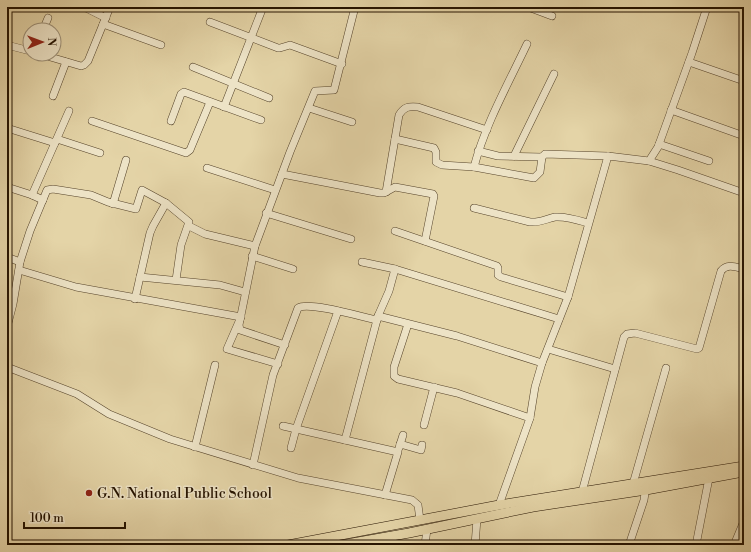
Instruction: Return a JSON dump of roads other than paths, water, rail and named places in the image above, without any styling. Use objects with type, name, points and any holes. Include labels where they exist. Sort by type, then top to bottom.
[{"type":"main road","points":[[341,545],[384,541],[427,529],[744,466]]},
{"type":"main road","points":[[288,545],[499,505],[633,484],[646,486],[744,472]]},
{"type":"street","points":[[84,7],[104,21],[161,45]]},
{"type":"street","points":[[62,61],[81,66],[86,64],[110,7]]},
{"type":"street","points":[[224,107],[263,7]]},
{"type":"street","points":[[285,345],[240,330],[239,325],[252,256],[266,213],[315,91],[334,90],[342,64],[355,7]]},
{"type":"street","points":[[528,7],[552,16]]},
{"type":"street","points":[[649,161],[658,144],[671,110],[707,7]]},
{"type":"street","points":[[46,22],[48,18]]},
{"type":"street","points":[[210,22],[280,48],[290,45],[342,64]]},
{"type":"street","points":[[474,167],[478,151],[487,130],[527,44]]},
{"type":"street","points":[[7,45],[22,49]]},
{"type":"street","points":[[53,96],[66,62]]},
{"type":"street","points":[[689,62],[744,82]]},
{"type":"street","points":[[193,67],[269,98]]},
{"type":"street","points":[[514,156],[554,74]]},
{"type":"street","points":[[171,121],[182,93],[186,92],[261,120]]},
{"type":"street","points":[[92,121],[186,153],[190,150],[210,102]]},
{"type":"street","points":[[386,192],[399,115],[402,109],[408,106],[418,107],[487,130]]},
{"type":"street","points":[[308,108],[352,122]]},
{"type":"street","points":[[671,110],[744,136]]},
{"type":"street","points":[[32,195],[69,111]]},
{"type":"street","points":[[7,128],[100,153]]},
{"type":"street","points":[[395,139],[434,148],[436,152],[436,162],[438,164],[474,167],[534,178],[540,172],[542,156]]},
{"type":"street","points":[[658,144],[709,161]]},
{"type":"street","points":[[478,151],[498,156],[542,156],[549,154],[608,156],[649,161],[744,193]]},
{"type":"street","points":[[499,505],[530,418],[535,387],[542,363],[568,297],[608,156]]},
{"type":"street","points":[[113,204],[126,160]]},
{"type":"street","points":[[208,168],[275,190]]},
{"type":"street","points":[[282,174],[380,193],[386,192],[390,188],[395,187],[433,194],[434,196],[425,241]]},
{"type":"street","points":[[7,187],[43,200]]},
{"type":"street","points":[[7,327],[10,303],[30,231],[48,190],[53,189],[91,195],[113,204],[136,209],[142,190],[166,203],[189,222],[189,226],[181,245],[176,280]]},
{"type":"street","points":[[135,299],[153,226],[166,203]]},
{"type":"street","points":[[474,208],[535,223],[556,217],[562,217],[588,223]]},
{"type":"street","points":[[266,213],[350,239]]},
{"type":"street","points":[[189,226],[205,234],[255,246]]},
{"type":"street","points":[[395,231],[497,266],[498,275],[501,277],[568,297]]},
{"type":"street","points":[[252,256],[293,269]]},
{"type":"street","points":[[7,257],[20,266],[66,284],[135,299],[241,317]]},
{"type":"street","points":[[362,262],[394,269],[559,319]]},
{"type":"street","points":[[582,492],[624,337],[630,333],[634,333],[697,349],[699,348],[720,271],[723,267],[728,266],[744,270]]},
{"type":"street","points":[[345,440],[378,318],[389,291],[394,269]]},
{"type":"street","points":[[140,277],[220,285],[245,292]]},
{"type":"street","points":[[253,465],[272,381],[298,308],[301,306],[338,311],[408,324],[457,336],[542,363]]},
{"type":"street","points":[[291,448],[296,429],[338,311]]},
{"type":"street","points":[[241,317],[227,349],[278,364]]},
{"type":"street","points":[[408,324],[394,367],[394,376],[457,393],[530,418]]},
{"type":"street","points":[[548,349],[615,369]]},
{"type":"street","points":[[195,447],[215,365]]},
{"type":"street","points":[[7,367],[77,394],[109,414],[170,439],[298,478],[416,502],[418,505],[420,520]]},
{"type":"street","points":[[633,484],[666,368]]},
{"type":"street","points":[[424,425],[434,387]]},
{"type":"street","points":[[283,426],[398,452]]},
{"type":"street","points":[[385,495],[403,435]]},
{"type":"street","points":[[400,444],[421,450],[422,445]]},
{"type":"street","points":[[698,544],[709,478]]},
{"type":"street","points":[[629,545],[644,500],[646,486]]},
{"type":"street","points":[[475,545],[477,519]]},
{"type":"street","points":[[734,545],[744,521]]},
{"type":"street","points":[[426,545],[427,529]]},
{"type":"place","name":"G.N. National Public School","points":[[89,493]]}]
